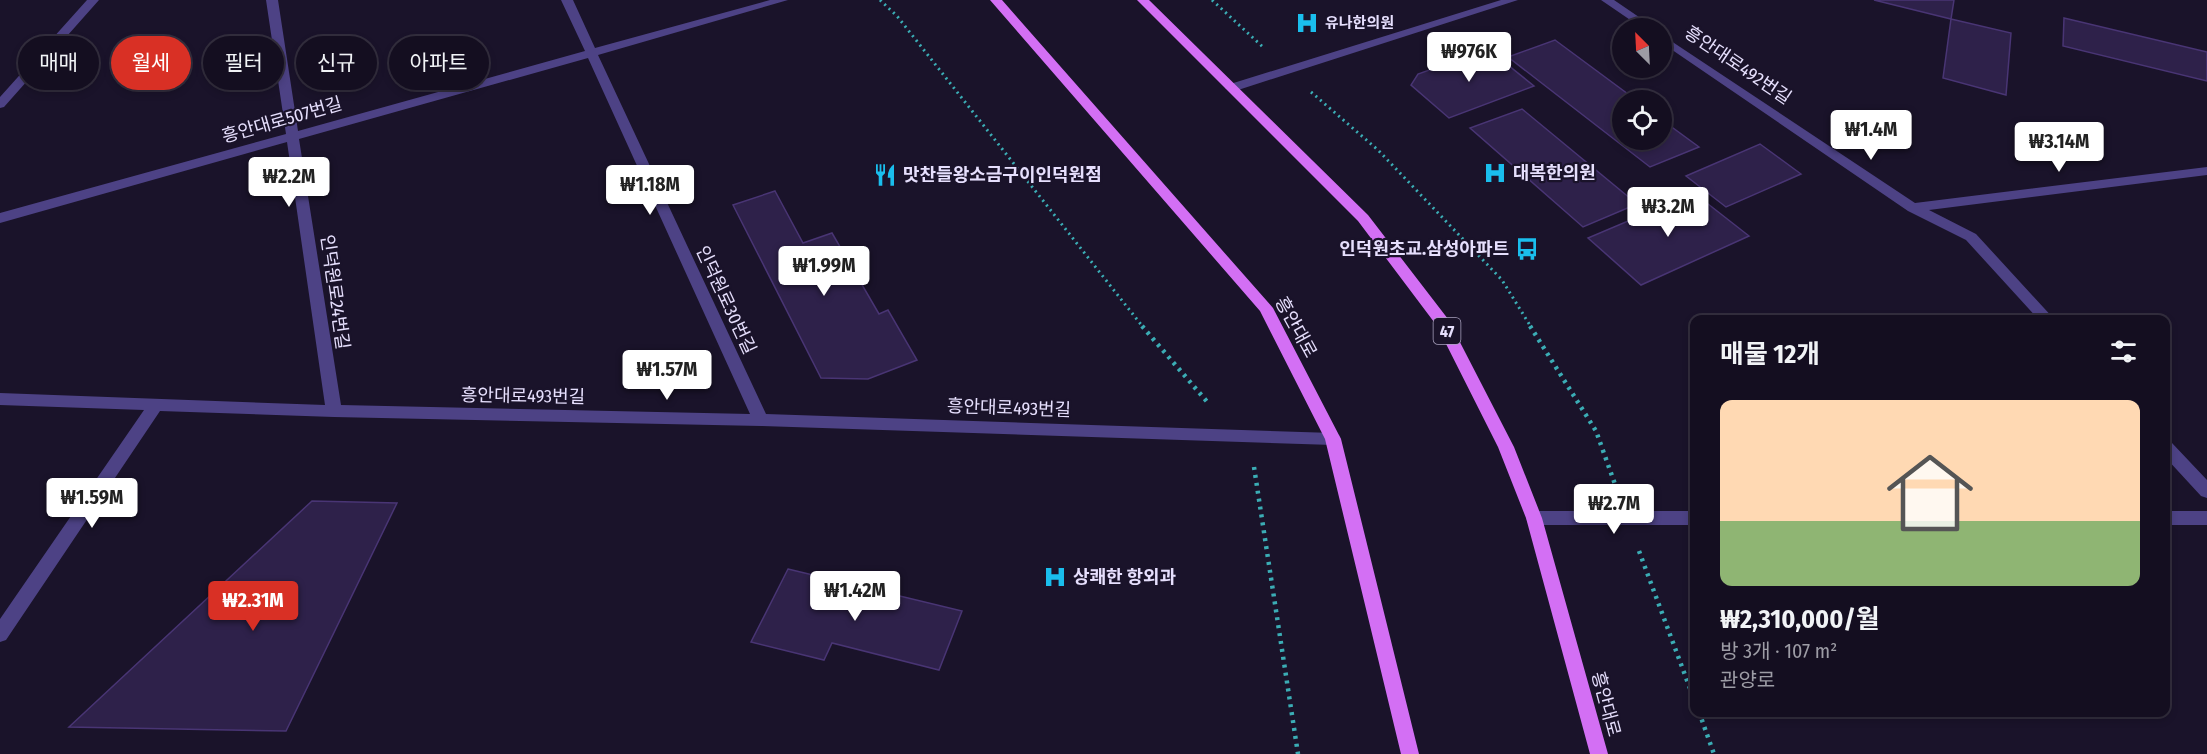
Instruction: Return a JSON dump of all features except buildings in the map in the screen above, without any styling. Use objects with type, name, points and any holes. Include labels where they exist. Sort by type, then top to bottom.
[{"type":"main road","name":"흥안대로","points":[[996,0],[1266,308],[1333,439],[1410,754]]},
{"type":"main road","name":"흥안대로","points":[[1143,0],[1363,218],[1443,322],[1506,447],[1534,518],[1599,754]]},
{"type":"street","points":[[0,104],[93,0]]},
{"type":"street","name":"인덕원로24번길","points":[[272,0],[334,411]]},
{"type":"street","name":"인덕원로30번길","points":[[567,0],[761,420]]},
{"type":"street","name":"흥안대로507번길","points":[[0,218],[782,0]]},
{"type":"street","points":[[1230,88],[1512,0]]},
{"type":"street","points":[[1607,0],[1634,18]]},
{"type":"street","name":"흥안대로492번길","points":[[1672,45],[1913,208],[1971,237],[2043,315]]},
{"type":"street","points":[[1913,208],[2207,171]]},
{"type":"street","name":"흥안대로493번길","points":[[0,399],[334,411],[761,420],[1333,439]]},
{"type":"street","points":[[0,634],[156,405]]},
{"type":"street","points":[[2170,451],[2207,491]]},
{"type":"street","points":[[1534,518],[1690,518]]},
{"type":"street","points":[[2170,518],[2207,518]]},
{"type":"path","points":[[880,0],[897,16],[1126,307],[1252,454],[1298,754]]},
{"type":"path","points":[[1212,0],[1287,71],[1378,150],[1502,279],[1596,431],[1690,688]]},
{"type":"path","points":[[1701,717],[1714,754]]},
{"type":"place","name":"유나한의원","points":[[1307,23]]},
{"type":"place","name":"대복한의원","points":[[1495,173]]},
{"type":"place","name":"맛찬들왕소금구이인덕원점","points":[[885,175]]},
{"type":"place","name":"인덕원초교.삼성아파트","points":[[1527,249]]},
{"type":"place","name":"상쾌한 항외과","points":[[1055,577]]}]
